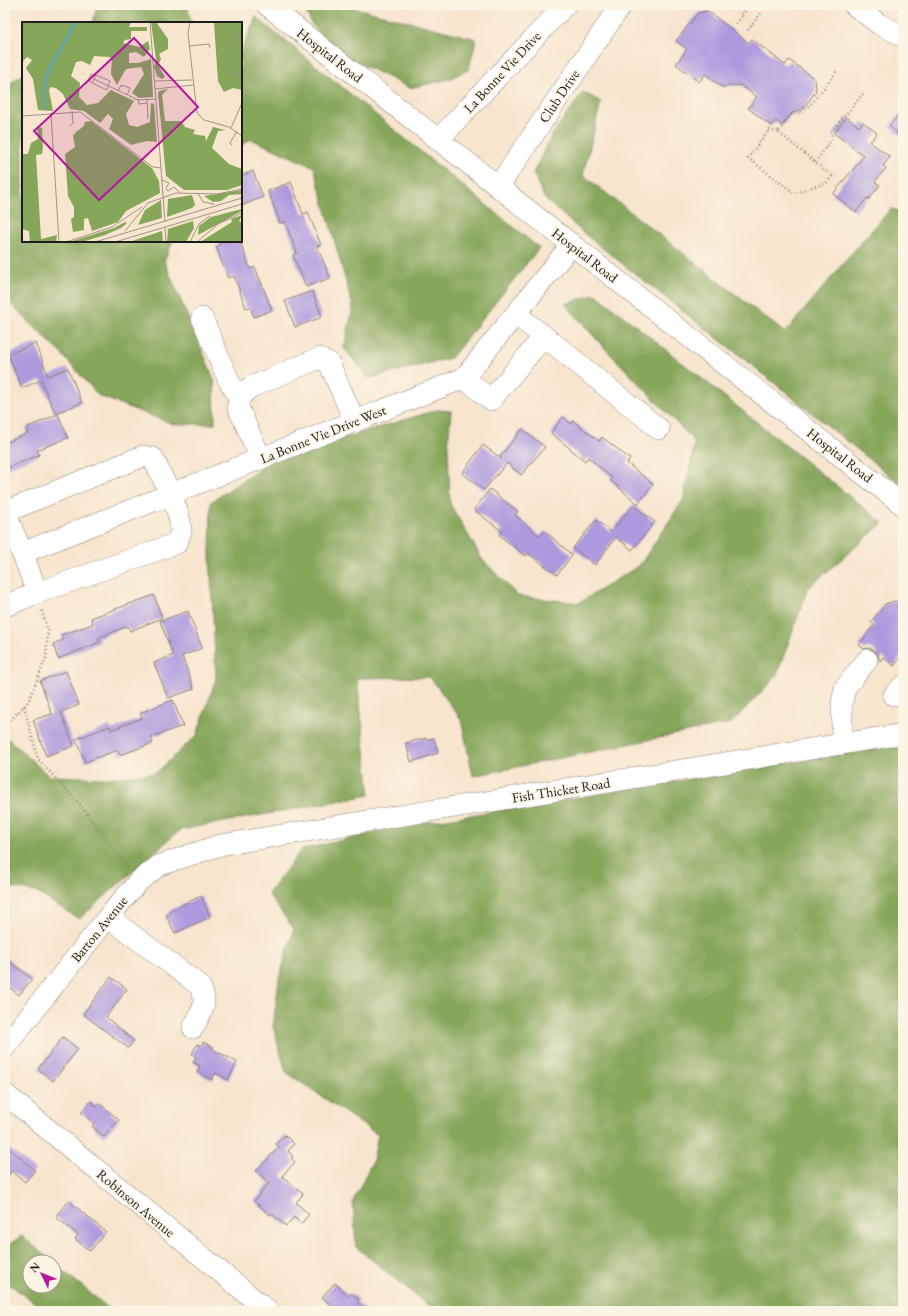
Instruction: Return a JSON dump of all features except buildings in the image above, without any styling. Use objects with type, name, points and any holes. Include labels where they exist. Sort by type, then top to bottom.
[{"type":"street","name":"Hospital Road","points":[[267,5],[903,504]]},
{"type":"street","name":"La Bonne Vie Drive","points":[[438,140],[565,5]]},
{"type":"street","name":"Club Drive","points":[[498,187],[621,5]]},
{"type":"street","points":[[854,5],[879,24],[903,36]]},
{"type":"street","name":"La Bonne Vie Drive West","points":[[22,553],[464,378],[572,244]]},
{"type":"street","points":[[516,315],[659,429]]},
{"type":"street","points":[[202,318],[229,381],[239,397],[238,407],[261,459]]},
{"type":"street","points":[[464,378],[490,400],[544,336]]},
{"type":"street","points":[[239,397],[251,386],[320,358],[329,363],[355,422]]},
{"type":"street","points":[[5,606],[37,593],[177,543],[181,533],[180,520],[171,494],[153,458],[143,456],[5,512],[37,593]]},
{"type":"street","points":[[842,744],[842,703],[845,688],[867,660]]},
{"type":"street","name":"Fish Thicket Road","points":[[220,845],[903,734]]},
{"type":"street","name":"Barton Avenue","points":[[5,1047],[108,916],[139,881],[160,865],[220,845]]},
{"type":"street","points":[[108,916],[199,985],[204,996],[205,1004],[193,1028]]},
{"type":"street","name":"Robinson Avenue","points":[[5,1094],[268,1311]]},
{"type":"path","points":[[740,5],[742,16]]},
{"type":"path","points":[[736,23],[750,5]]},
{"type":"path","points":[[748,30],[762,12]]},
{"type":"path","points":[[778,132],[792,114],[801,113],[812,102],[837,71]]},
{"type":"path","points":[[815,162],[832,139],[832,131],[864,93]]},
{"type":"path","points":[[769,130],[778,132],[832,176],[828,182],[794,193],[748,158],[769,130]]},
{"type":"path","points":[[5,726],[28,702],[46,658],[48,630],[37,593]]},
{"type":"path","points":[[24,706],[38,759],[81,806],[139,881]]},
{"type":"green space","points":[[97,5],[187,5],[191,22],[93,22]]},
{"type":"green space","points":[[303,5],[343,5],[476,39],[469,69],[449,79],[410,88],[334,51],[312,24]]},
{"type":"green space","points":[[256,17],[539,248],[451,358],[369,378],[344,348],[353,307],[314,167],[251,139],[242,144],[242,50]]},
{"type":"green space","points":[[22,75],[22,242],[173,242],[164,261],[214,379],[215,424],[173,424],[99,396],[58,350],[5,298],[5,87]]},
{"type":"green space","points":[[583,92],[601,102],[583,175],[785,333],[891,209],[903,212],[903,486],[752,365],[587,236],[545,199],[533,173],[552,135]]},
{"type":"green space","points":[[596,294],[883,523],[808,588],[776,677],[731,723],[473,776],[461,719],[430,677],[357,678],[370,795],[180,830],[79,919],[36,892],[5,886],[5,736],[49,776],[107,778],[156,773],[197,735],[216,679],[210,555],[211,502],[273,460],[437,410],[451,411],[448,445],[450,504],[482,559],[518,596],[579,603],[640,565],[683,500],[695,442],[600,343],[565,304]]},
{"type":"green space","points":[[903,746],[903,1311],[435,1311],[356,1247],[353,1201],[373,1160],[378,1135],[286,1072],[273,1027],[279,979],[294,929],[268,894],[301,850],[398,827],[856,752]]},
{"type":"green space","points":[[22,1236],[43,1254],[22,1254],[22,1293],[5,1281],[5,1247]]},
{"type":"green space","points":[[62,1270],[112,1311],[46,1311],[23,1294],[62,1294]]}]
